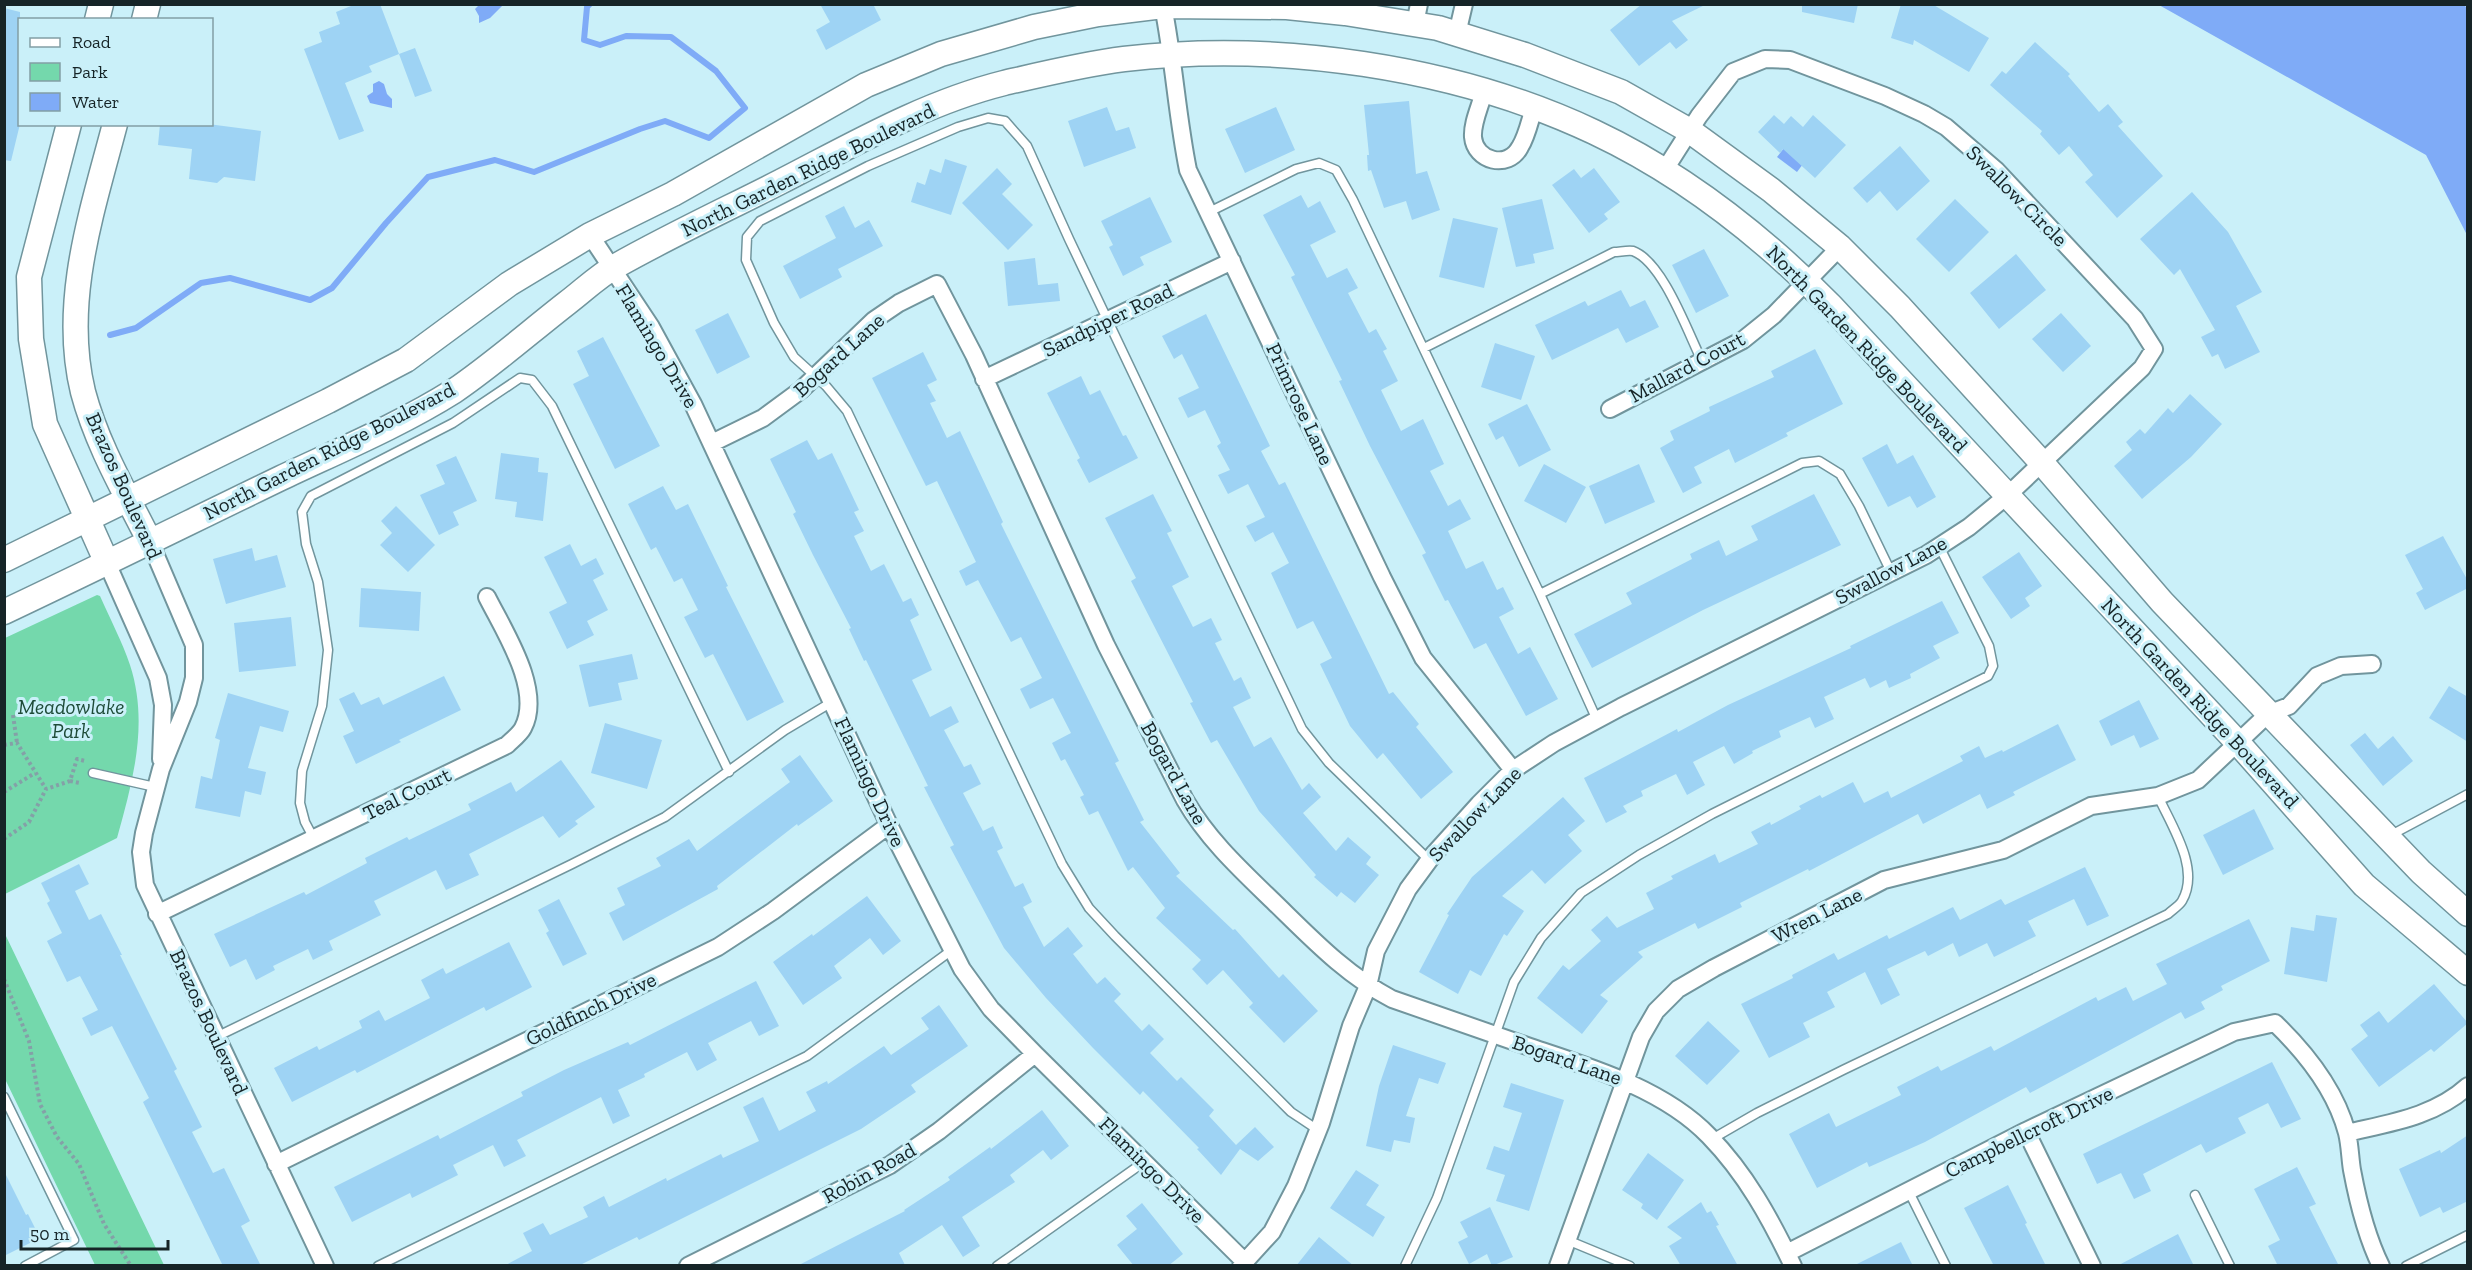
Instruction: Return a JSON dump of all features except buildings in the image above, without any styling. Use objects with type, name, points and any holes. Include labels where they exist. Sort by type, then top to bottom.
[{"type":"main road","name":"North Garden Ridge Boulevard","points":[[4,560],[328,401],[406,360],[509,284],[590,234],[673,194],[866,85],[941,54],[1034,27],[1098,14],[1163,6],[1287,7],[1345,13],[1417,14],[1457,34],[1525,55],[1621,92],[1689,131],[1771,190],[1840,248],[1900,307],[2042,463],[2162,602],[2421,872],[2468,914]]},
{"type":"main road","name":"North Garden Ridge Boulevard","points":[[4,612],[379,431],[454,390],[611,268],[880,131],[930,108],[1000,84],[1120,60],[1173,55],[1242,54],[1336,62],[1419,75],[1485,91],[1599,134],[1664,171],[1747,229],[1807,282],[2008,495],[2238,743],[2364,885],[2468,973]]},
{"type":"main road","name":"Brazos Boulevard","points":[[68,126],[30,277],[31,339],[45,424],[107,563]]},
{"type":"main road","name":"Brazos Boulevard","points":[[114,126],[84,240],[74,319],[83,391],[96,432],[150,542]]},
{"type":"street","points":[[1457,34],[1464,4]]},
{"type":"street","name":"Primrose Lane","points":[[1163,6],[1173,55],[1179,126],[1188,170],[1382,578],[1423,658],[1513,770]]},
{"type":"street","name":"Swallow Circle","points":[[1664,171],[1689,131],[1733,72],[1765,58],[1790,60],[1886,96],[1924,114],[1946,127],[1996,170],[2135,319],[2154,349],[2142,368],[2008,495]]},
{"type":"street","points":[[1485,91],[1473,138],[1479,152],[1492,160],[1508,159],[1520,148],[1534,108]]},
{"type":"street","name":"Flamingo Drive","points":[[590,234],[651,327],[712,443],[889,825],[962,969],[991,1009],[1243,1264]]},
{"type":"street","name":"Mallard Court","points":[[1610,409],[1743,340],[1807,282],[1840,248]]},
{"type":"street","name":"Sandpiper Road","points":[[984,379],[1232,261]]},
{"type":"street","name":"Bogard Lane","points":[[712,443],[763,418],[801,390],[873,320],[899,303],[937,284],[984,379],[1106,645],[1199,825],[1241,871],[1325,953],[1368,986],[1392,999],[1624,1079],[1682,1114],[1712,1139],[1743,1174],[1790,1259]]},
{"type":"street","name":"Swallow Lane","points":[[1243,1264],[1272,1232],[1296,1186],[1318,1130],[1351,1026],[1368,986],[1376,951],[1408,889],[1429,860],[1479,804],[1513,770],[1554,743],[1939,546],[1969,527],[2008,495]]},
{"type":"street","name":"Brazos Boulevard","points":[[150,542],[194,645],[194,678],[188,702],[155,787],[144,832],[141,852],[145,885],[325,1266]]},
{"type":"street","name":"Brazos Boulevard","points":[[107,563],[158,678],[163,705],[161,769]]},
{"type":"street","name":"Teal Court","points":[[158,914],[507,745],[523,729],[529,704],[528,686],[516,655],[487,597]]},
{"type":"street","name":"Wren Lane","points":[[1558,1266],[1641,1037],[1656,1011],[1678,989],[1884,880],[1925,868],[1975,859],[2003,850],[2091,806],[2158,796],[2198,780],[2268,714],[2289,706],[2317,676],[2341,666],[2372,664]]},
{"type":"street","name":"Goldfinch Drive","points":[[276,1164],[718,947],[773,911],[889,825]]},
{"type":"street","name":"Campbellcroft Drive","points":[[1790,1259],[1909,1192],[2026,1131],[2234,1032],[2275,1023],[2291,1039],[2331,1091],[2347,1133]]},
{"type":"street","name":"Robin Road","points":[[688,1266],[890,1165],[939,1131],[1035,1054]]},
{"type":"street","points":[[2381,1266],[2365,1231],[2352,1172],[2347,1133],[2425,1113],[2446,1103],[2468,1086]]},
{"type":"street","points":[[2026,1131],[2092,1266]]},
{"type":"lane","points":[[1318,1130],[1291,1112],[1089,908],[1062,864],[847,411],[816,376],[794,357],[774,323],[746,260],[747,237],[760,221],[868,166],[948,131],[988,118],[1005,121],[1027,146],[1302,729],[1329,763],[1429,860]]},
{"type":"lane","points":[[1209,212],[1296,169],[1319,163],[1336,170],[1424,348],[1597,720]]},
{"type":"lane","points":[[1424,348],[1614,252],[1632,251],[1651,264],[1665,286],[1702,361]]},
{"type":"lane","points":[[314,839],[305,822],[300,802],[302,771],[322,706],[328,650],[318,582],[306,544],[302,512],[311,496],[453,423],[520,378],[532,380],[552,406],[729,772]]},
{"type":"lane","points":[[1540,594],[1802,463],[1819,461],[1840,474],[1891,572]]},
{"type":"lane","points":[[1405,1266],[1437,1198],[1493,1034],[1514,982],[1541,938],[1581,893],[1639,855],[1712,814],[1988,676],[1993,666],[1989,646],[1939,546]]},
{"type":"lane","points":[[216,1037],[665,817],[785,730],[832,702]]},
{"type":"lane","points":[[93,773],[155,787]]},
{"type":"lane","points":[[2388,837],[2468,794]]},
{"type":"lane","points":[[1712,1139],[1757,1113],[1833,1075],[2168,914],[2181,901],[2188,881],[2186,860],[2158,796]]},
{"type":"lane","points":[[378,1266],[807,1056],[952,950]]},
{"type":"lane","points":[[4,1097],[74,1240],[25,1266]]},
{"type":"lane","points":[[997,1266],[1144,1162]]},
{"type":"lane","points":[[1909,1192],[1946,1266]]},
{"type":"lane","points":[[2195,1195],[2230,1266]]},
{"type":"lane","points":[[2406,1266],[2468,1235]]},
{"type":"lane","points":[[1567,1240],[1630,1266]]},
{"type":"path","points":[[13,715],[17,743],[46,789]]},
{"type":"path","points":[[4,745],[17,743]]},
{"type":"path","points":[[70,781],[77,759],[85,760]]},
{"type":"path","points":[[4,792],[36,772]]},
{"type":"path","points":[[4,839],[29,822],[46,789],[70,781],[80,783]]},
{"type":"path","points":[[4,979],[29,1041],[40,1104],[57,1137],[79,1164],[104,1224],[131,1266]]},
{"type":"green space","name":"Meadowlake Park","points":[[97,595],[100,596],[127,656],[136,687],[138,708],[137,752],[117,838],[5,894],[5,638]]},
{"type":"green space","points":[[4,934],[164,1265],[95,1265],[5,1079]]},
{"type":"water","points":[[479,5],[503,5],[490,18],[479,23],[479,16],[475,9]]},
{"type":"water","points":[[2159,5],[2464,5],[2468,9],[2467,235],[2426,155]]},
{"type":"water","points":[[379,81],[384,84],[387,94],[392,99],[392,108],[370,103],[367,96],[373,92],[373,84]]},
{"type":"water","points":[[1784,148],[1803,164],[1797,172],[1777,157]]},
{"type":"waterway","points":[[110,335],[136,328],[201,283],[230,278],[310,300],[332,288],[428,177],[495,160],[534,172],[665,121],[709,138],[745,108],[716,71],[671,37],[626,36],[600,45],[584,40],[587,7],[590,4]]}]
